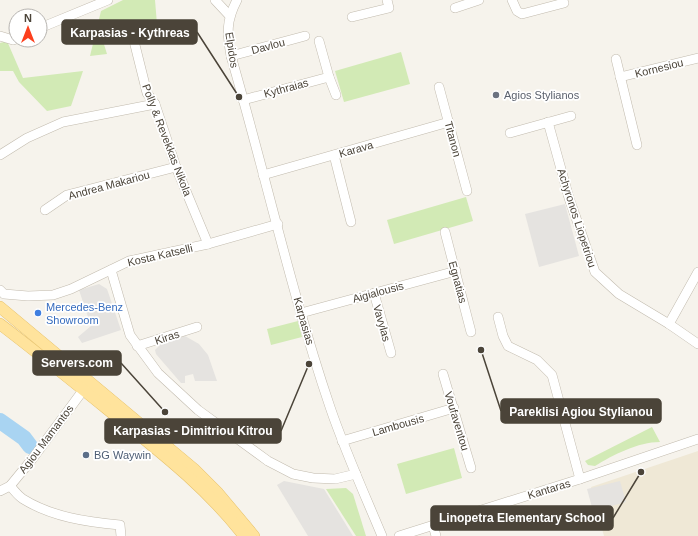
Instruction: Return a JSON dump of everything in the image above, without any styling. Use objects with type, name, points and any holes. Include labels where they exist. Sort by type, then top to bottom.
[{"type":"main road","points":[[0,307],[194,481],[223,509],[244,536]]},
{"type":"main road","points":[[0,324],[87,386],[194,469],[218,492],[254,536]]},
{"type":"street","points":[[48,25],[108,0]]},
{"type":"street","points":[[215,0],[229,15]]},
{"type":"street","name":"Elpidos","points":[[237,0],[229,15],[228,40],[243,100]]},
{"type":"street","points":[[352,17],[389,8],[387,0]]},
{"type":"street","points":[[455,8],[479,0]]},
{"type":"street","points":[[512,0],[517,11],[522,14],[564,3]]},
{"type":"street","name":"Polly & Revekkas Nikola","points":[[132,33],[147,93],[155,104],[176,167],[208,244]]},
{"type":"street","name":"Davlou","points":[[231,56],[305,36]]},
{"type":"street","points":[[319,41],[336,95]]},
{"type":"street","name":"Kornesiou","points":[[620,77],[698,58]]},
{"type":"street","name":"Kornesiou","points":[[616,59],[637,145]]},
{"type":"street","name":"Kythraias","points":[[243,100],[329,76]]},
{"type":"street","name":"Titanon","points":[[439,87],[467,191]]},
{"type":"street","name":"Karpasias","points":[[243,100],[301,313],[342,441],[382,536]]},
{"type":"street","points":[[0,155],[27,138],[63,122],[155,104]]},
{"type":"street","points":[[510,134],[571,116]]},
{"type":"street","name":"Karava","points":[[263,175],[449,122]]},
{"type":"street","name":"Achyronos Liopetriou","points":[[548,122],[569,198],[596,272],[619,294],[669,324],[698,344]]},
{"type":"street","points":[[334,155],[351,222]]},
{"type":"street","name":"Andrea Makariou","points":[[45,210],[67,195],[176,167]]},
{"type":"street","name":"Kosta Katselli","points":[[0,290],[4,294],[28,296],[53,295],[71,289],[128,261],[208,244],[278,224]]},
{"type":"street","name":"Egnatias","points":[[445,232],[471,332]]},
{"type":"street","points":[[111,270],[130,335],[158,373],[182,396],[268,461],[293,474],[313,478],[335,479],[356,474]]},
{"type":"street","name":"Aigialousis","points":[[301,313],[456,271]]},
{"type":"street","points":[[669,324],[698,272]]},
{"type":"street","name":"Vavylas","points":[[374,293],[391,353]]},
{"type":"street","points":[[498,318],[502,336],[508,346],[537,360],[552,375],[580,479]]},
{"type":"street","name":"Kiras","points":[[138,346],[197,327]]},
{"type":"street","name":"Voufaventou","points":[[442,374],[454,408],[471,468]]},
{"type":"street","name":"Agiou Mamantos","points":[[0,491],[10,486],[87,386]]},
{"type":"street","name":"Lambousis","points":[[342,441],[454,408]]},
{"type":"street","name":"Kantaras","points":[[399,536],[580,479],[698,439]]},
{"type":"street","points":[[10,486],[22,498],[49,512],[94,523],[120,525],[121,536]]},
{"type":"street","points":[[433,525],[436,536]]},
{"type":"shaded area","points":[[565,204],[579,256],[539,267],[525,214]]},
{"type":"shaded area","points":[[99,284],[107,289],[121,330],[82,343],[78,337],[91,326],[79,290]]},
{"type":"shaded area","points":[[185,336],[199,344],[208,355],[217,381],[195,381],[193,374],[185,376],[185,383],[181,383],[156,354],[155,350],[162,343]]},
{"type":"shaded area","points":[[698,451],[698,536],[604,536],[591,487]]},
{"type":"shaded area","points":[[284,481],[324,489],[353,536],[308,536],[277,485]]},
{"type":"shaded area","points":[[620,481],[626,502],[593,511],[587,489]]},
{"type":"green space","points":[[123,0],[155,0],[157,24],[102,38],[107,54],[90,56],[101,11]]},
{"type":"green space","points":[[7,41],[8,48],[10,48],[23,78],[83,71],[71,106],[47,111],[19,82],[13,71],[0,71],[0,43]]},
{"type":"green space","points":[[401,52],[410,84],[344,102],[335,71]]},
{"type":"green space","points":[[466,197],[473,221],[394,244],[387,220]]},
{"type":"green space","points":[[298,321],[302,337],[271,345],[267,329]]},
{"type":"green space","points":[[652,427],[660,442],[643,444],[618,454],[595,466],[588,465],[585,461]]},
{"type":"green space","points":[[454,448],[462,478],[406,494],[397,464]]},
{"type":"green space","points":[[346,488],[353,494],[366,536],[356,536],[326,489]]},
{"type":"waterway","points":[[0,421],[24,438],[30,446]]},
{"type":"place","name":"Agios Stylianos","points":[[496,95]]},
{"type":"place","name":"Karpasias - Kythreas","points":[[239,97]]},
{"type":"place","name":"Mercedes-Benz Showroom","points":[[38,313]]},
{"type":"place","name":"Pareklisi Agiou Stylianou","points":[[481,350]]},
{"type":"place","name":"Karpasias - Dimitriou Kitrou","points":[[309,364]]},
{"type":"place","name":"Servers.com","points":[[165,412]]},
{"type":"place","name":"BG Waywin","points":[[86,455]]},
{"type":"place","name":"Linopetra Elementary School","points":[[641,472]]}]
